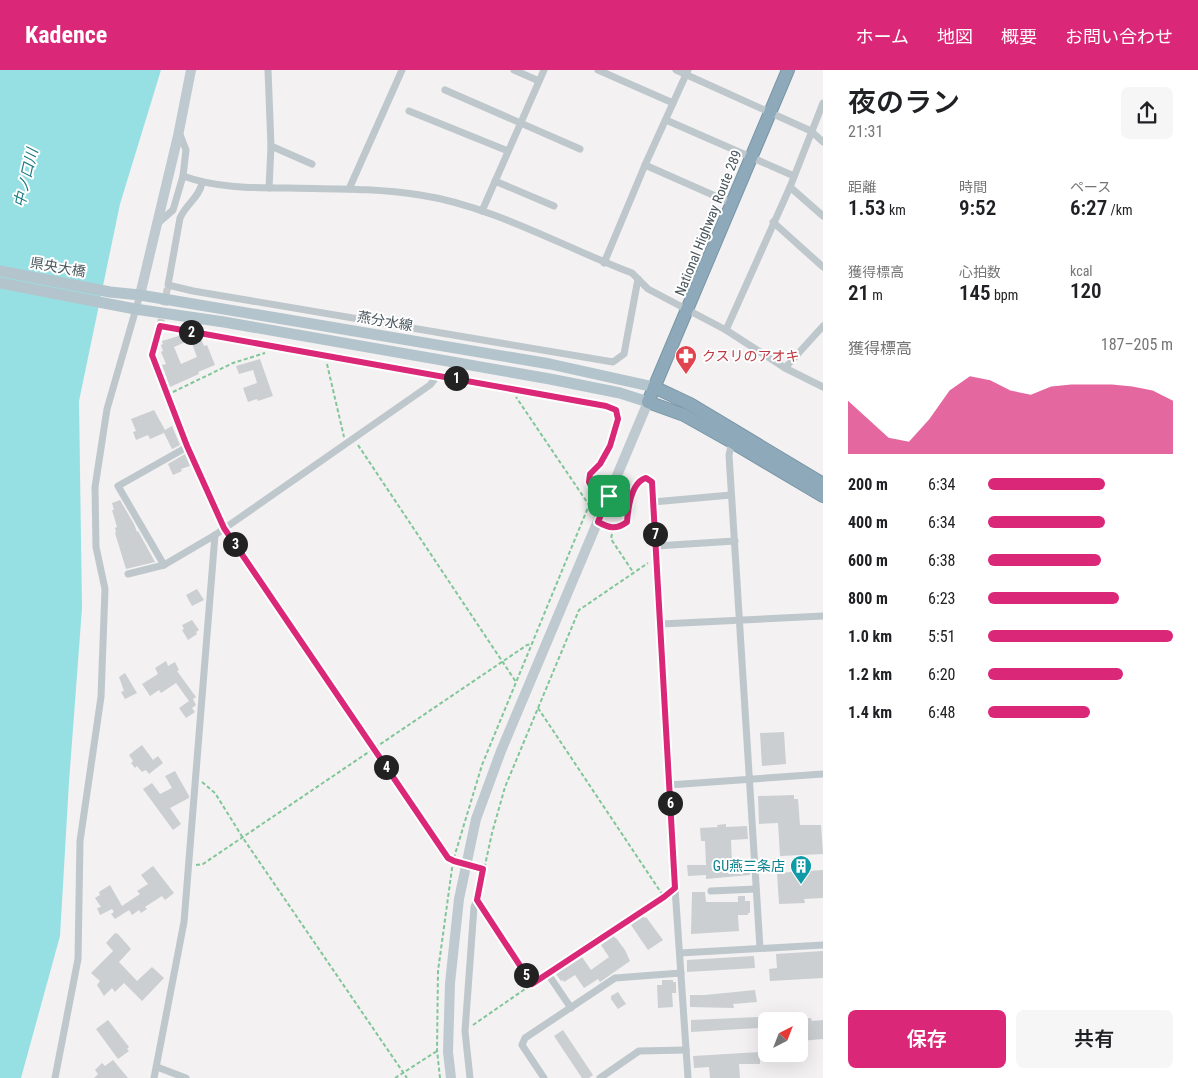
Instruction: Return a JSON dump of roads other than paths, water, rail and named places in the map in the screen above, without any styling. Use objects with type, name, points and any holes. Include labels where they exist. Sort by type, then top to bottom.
[{"type":"highway","name":"National Highway Route 289","points":[[648,402],[788,70]]},
{"type":"highway","points":[[654,387],[690,404],[823,484]]},
{"type":"highway","points":[[648,402],[684,415],[823,496]]},
{"type":"main road","name":"県央大橋","points":[[0,271],[110,298]]},
{"type":"main road","name":"県央大橋","points":[[0,283],[110,298]]},
{"type":"main road","name":"燕分水線","points":[[110,298],[140,295],[550,364],[654,387]]},
{"type":"main road","name":"燕分水線","points":[[110,298],[136,308],[550,379],[620,393],[648,402]]},
{"type":"street","points":[[55,1078],[78,959],[80,841],[101,697],[105,589],[96,547],[95,487],[107,409],[140,295],[191,70]]},
{"type":"street","points":[[268,70],[271,146],[269,188]]},
{"type":"street","points":[[349,189],[402,70]]},
{"type":"street","points":[[514,70],[539,81]]},
{"type":"street","points":[[482,211],[544,70]]},
{"type":"street","points":[[598,70],[674,103]]},
{"type":"street","points":[[676,70],[687,72],[811,131],[823,142]]},
{"type":"street","points":[[604,263],[687,72]]},
{"type":"street","points":[[446,90],[580,149]]},
{"type":"street","points":[[726,330],[790,188],[823,103]]},
{"type":"street","points":[[409,111],[508,151]]},
{"type":"street","points":[[666,120],[794,176]]},
{"type":"street","points":[[156,224],[172,210],[182,176],[186,150],[178,132]]},
{"type":"street","points":[[271,146],[312,164]]},
{"type":"street","points":[[645,165],[731,203]]},
{"type":"street","points":[[182,176],[202,183],[269,188],[349,189],[420,195],[482,211],[632,273],[648,289],[726,330],[785,368],[823,387]]},
{"type":"street","points":[[495,181],[554,206]]},
{"type":"street","points":[[202,183],[200,192],[184,209],[180,218],[168,285],[193,291],[613,362],[624,354],[638,279]]},
{"type":"street","points":[[790,188],[823,216]]},
{"type":"street","points":[[774,222],[823,267]]},
{"type":"street","points":[[224,528],[187,446],[152,355],[160,326],[509,387],[606,406],[616,410],[618,419],[610,446],[600,464],[590,474],[589,482],[592,488],[609,496]]},
{"type":"street","points":[[785,368],[823,326]]},
{"type":"street","points":[[128,574],[164,565],[215,535],[430,385],[438,375]]},
{"type":"street","points":[[451,1078],[448,1052],[450,983],[458,899],[476,820],[500,751],[648,402]]},
{"type":"street","points":[[732,442],[729,455],[731,495],[760,948]]},
{"type":"street","points":[[164,565],[118,486],[187,446]]},
{"type":"street","points":[[598,522],[613,528],[627,522],[629,501],[638,482],[646,478],[652,482],[675,888],[688,1078]]},
{"type":"street","points":[[654,502],[731,495]]},
{"type":"street","points":[[154,1078],[184,922],[215,535]]},
{"type":"street","points":[[656,546],[735,541]]},
{"type":"street","points":[[661,624],[823,616]]},
{"type":"street","points":[[669,785],[823,774]]},
{"type":"street","points":[[711,891],[756,889]]},
{"type":"street","points":[[470,1078],[465,1031],[474,907],[477,900]]},
{"type":"street","points":[[680,953],[823,945]]},
{"type":"street","points":[[544,1078],[522,1045],[525,1038],[615,978],[681,973]]},
{"type":"street","points":[[548,974],[571,1008]]},
{"type":"street","points":[[600,1078],[640,1051],[686,1050]]},
{"type":"street","points":[[157,1067],[186,1078]]},
{"type":"water","name":"中ノ口川","points":[[0,70],[161,70],[120,204],[79,401],[82,608],[60,936],[21,1078],[0,1078]]},
{"type":"tunnel","points":[[160,326],[168,285]]},
{"type":"place","name":"クスリのアオキ","points":[[686,375]]},
{"type":"place","name":"GU燕三条店","points":[[801,885]]}]
